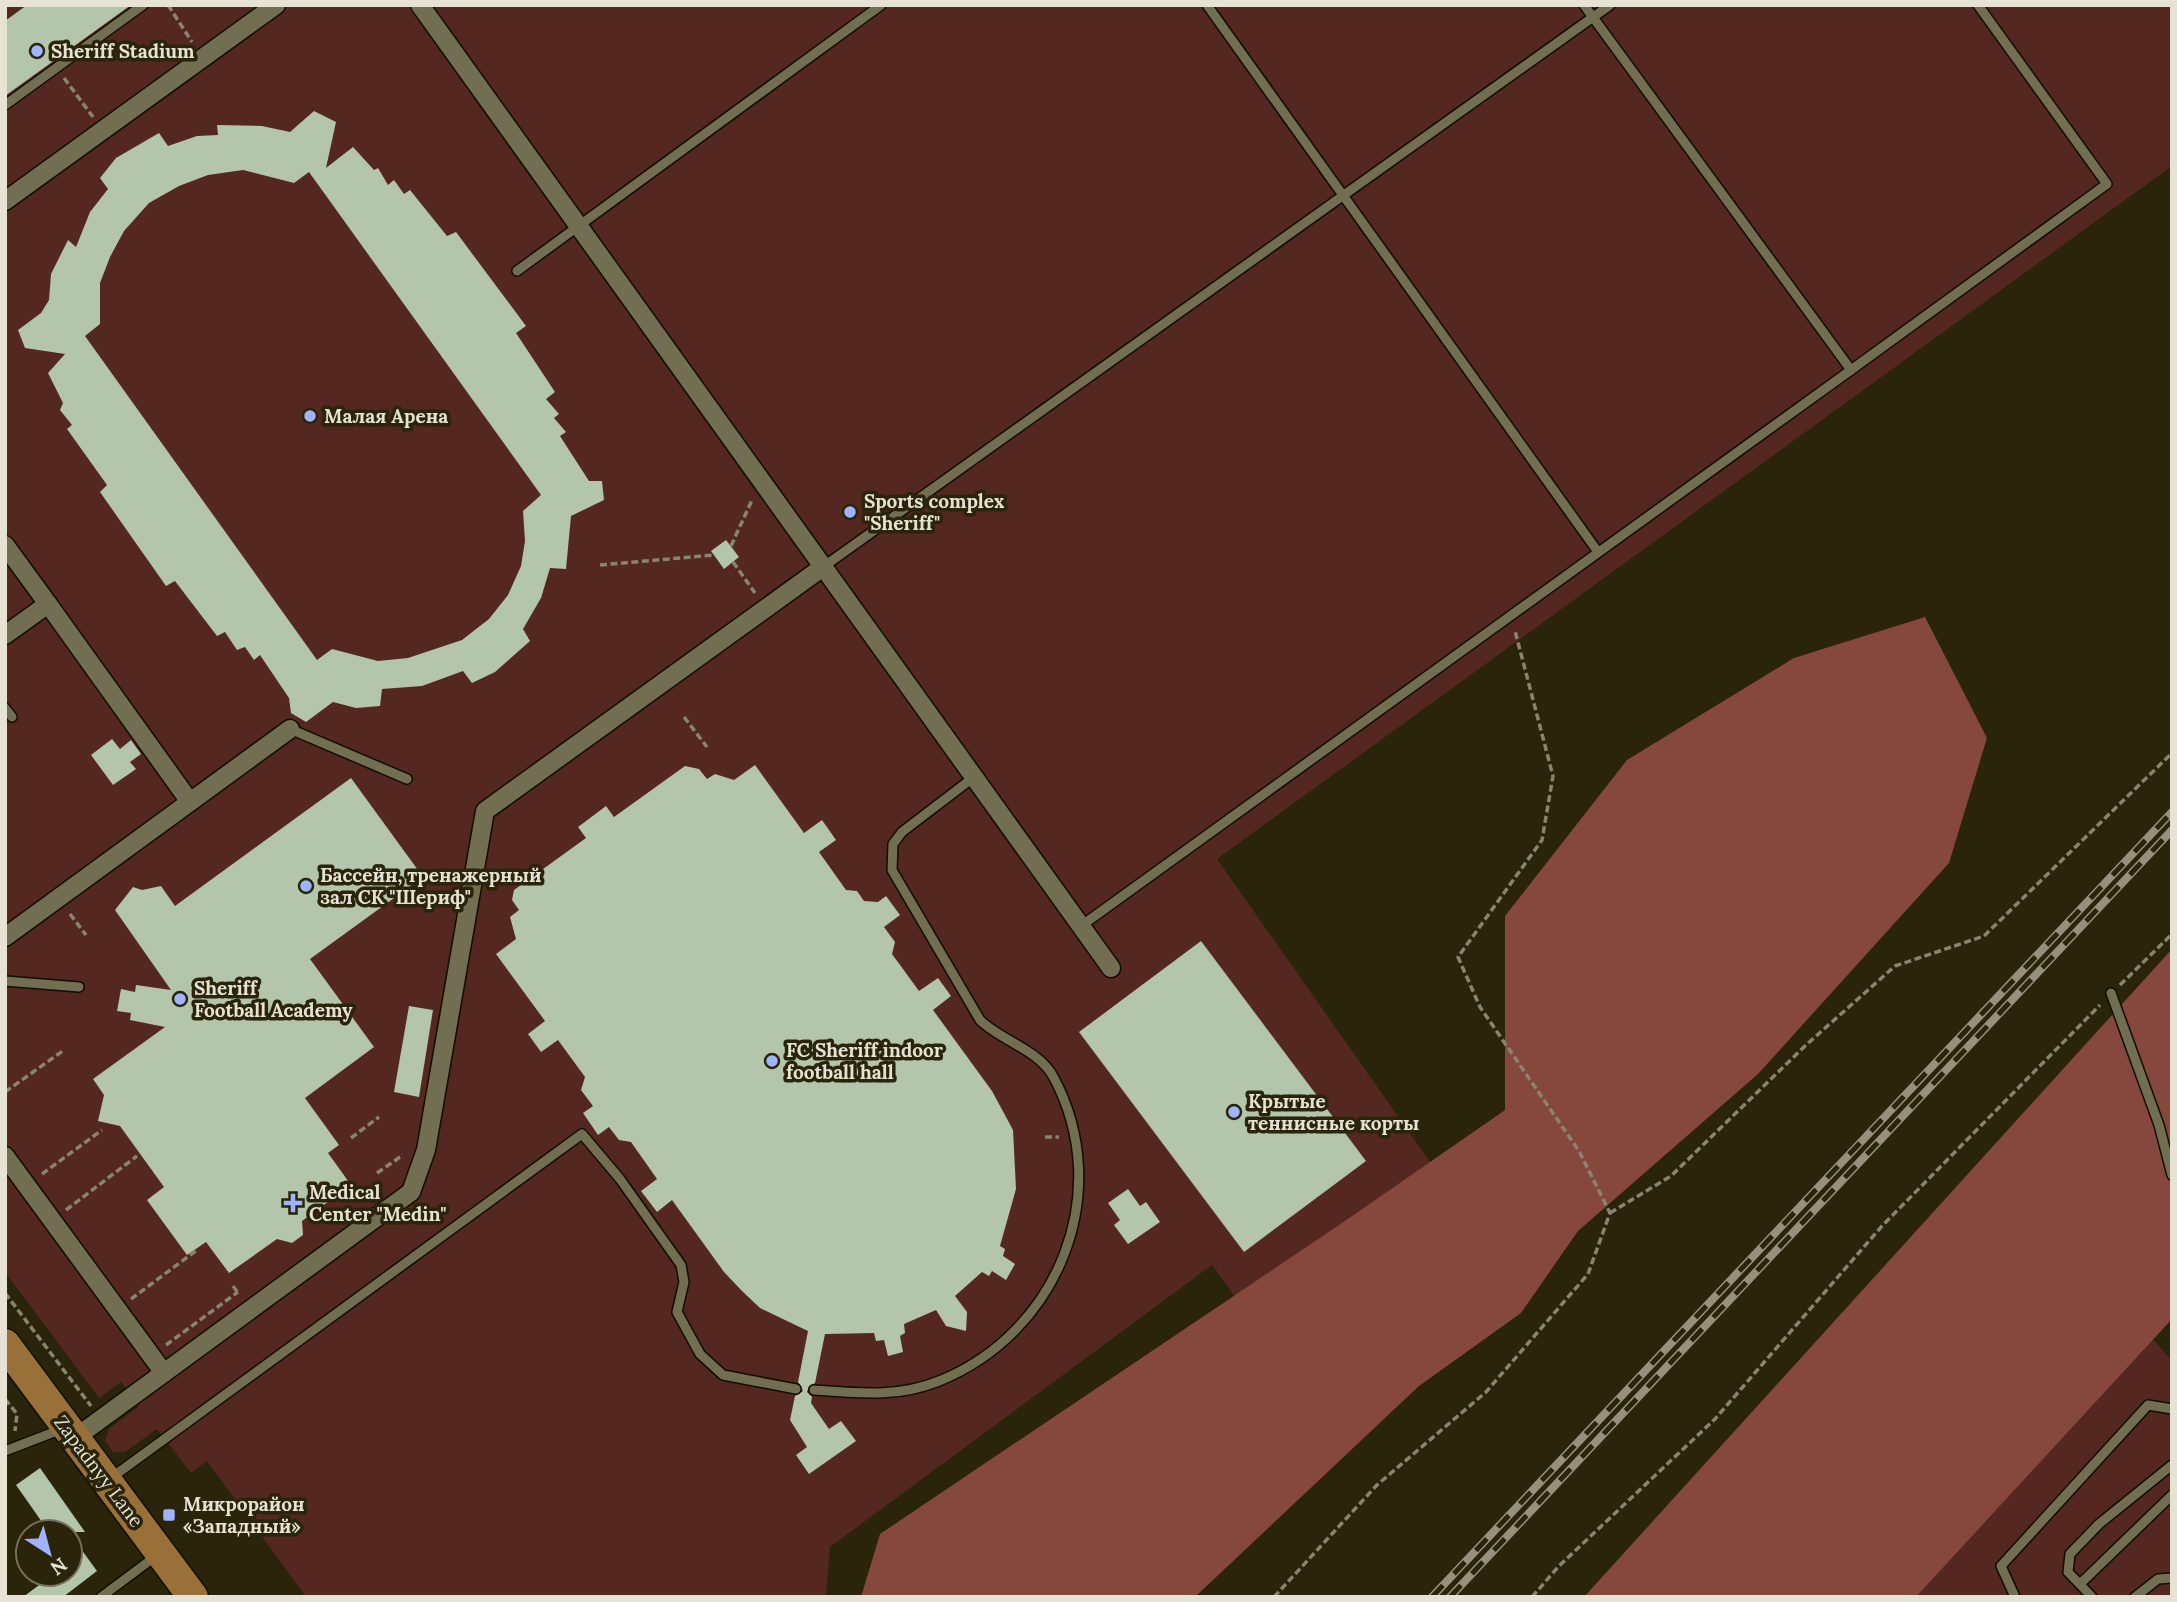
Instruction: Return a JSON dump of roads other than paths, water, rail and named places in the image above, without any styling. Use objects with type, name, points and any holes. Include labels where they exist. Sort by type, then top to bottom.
[{"type":"main road","name":"Zapadnyy Lane","points":[[5,1344],[193,1597]]},
{"type":"street","points":[[5,201],[276,5]]},
{"type":"street","points":[[419,5],[1111,968]]},
{"type":"street","points":[[5,545],[190,802]]},
{"type":"street","points":[[71,1433],[101,1419],[411,1192],[426,1150],[485,811],[823,568]]},
{"type":"street","points":[[5,635],[48,604]]},
{"type":"street","points":[[5,937],[290,729]]},
{"type":"street","points":[[5,1156],[164,1373]]},
{"type":"lane","points":[[5,104],[143,5]]},
{"type":"lane","points":[[517,271],[881,5]]},
{"type":"lane","points":[[1207,5],[1598,552]]},
{"type":"lane","points":[[1584,5],[1851,370]]},
{"type":"lane","points":[[823,568],[1610,5]]},
{"type":"lane","points":[[1081,926],[2107,184],[1978,5]]},
{"type":"lane","points":[[5,708],[12,717]]},
{"type":"lane","points":[[290,729],[408,779]]},
{"type":"lane","points":[[814,1390],[883,1395],[939,1381],[999,1348],[1038,1306],[1064,1262],[1079,1197],[1073,1121],[1053,1075],[1031,1054],[991,1031],[980,1020],[892,870],[893,844],[902,832],[974,777]]},
{"type":"lane","points":[[5,981],[79,987]]},
{"type":"lane","points":[[2111,993],[2159,1125],[2172,1175]]},
{"type":"lane","points":[[107,1481],[582,1134],[620,1179],[681,1265],[684,1282],[677,1312],[700,1354],[723,1375],[796,1389]]},
{"type":"lane","points":[[2015,1597],[2001,1566],[2148,1405],[2172,1409]]},
{"type":"lane","points":[[9,1448],[71,1433]]},
{"type":"lane","points":[[2092,1597],[2068,1572],[2070,1555],[2099,1524],[2170,1469]]},
{"type":"lane","points":[[2080,1584],[2172,1495]]},
{"type":"lane","points":[[101,1597],[161,1553]]},
{"type":"lane","points":[[2135,1597],[2158,1578],[2172,1578]]},
{"type":"railway","points":[[1432,1597],[2172,812]]},
{"type":"railway","points":[[1450,1597],[2172,830]]},
{"type":"place","name":"Sheriff Stadium","points":[[37,51]]},
{"type":"place","name":"Малая Арена","points":[[310,416]]},
{"type":"place","name":"Sports complex \"Sheriff\"","points":[[850,512]]},
{"type":"place","name":"Бассейн, тренажерный зал СК \"Шериф\"","points":[[306,886]]},
{"type":"place","name":"Sheriff Football Academy","points":[[180,999]]},
{"type":"place","name":"FC Sheriff indoor football hall","points":[[772,1061]]},
{"type":"place","name":"Крытые теннисные корты","points":[[1234,1112]]},
{"type":"place","name":"Medical Center \"Medin\"","points":[[293,1203]]},
{"type":"place","name":"Микрорайон «Западный»","points":[[169,1515]]}]
